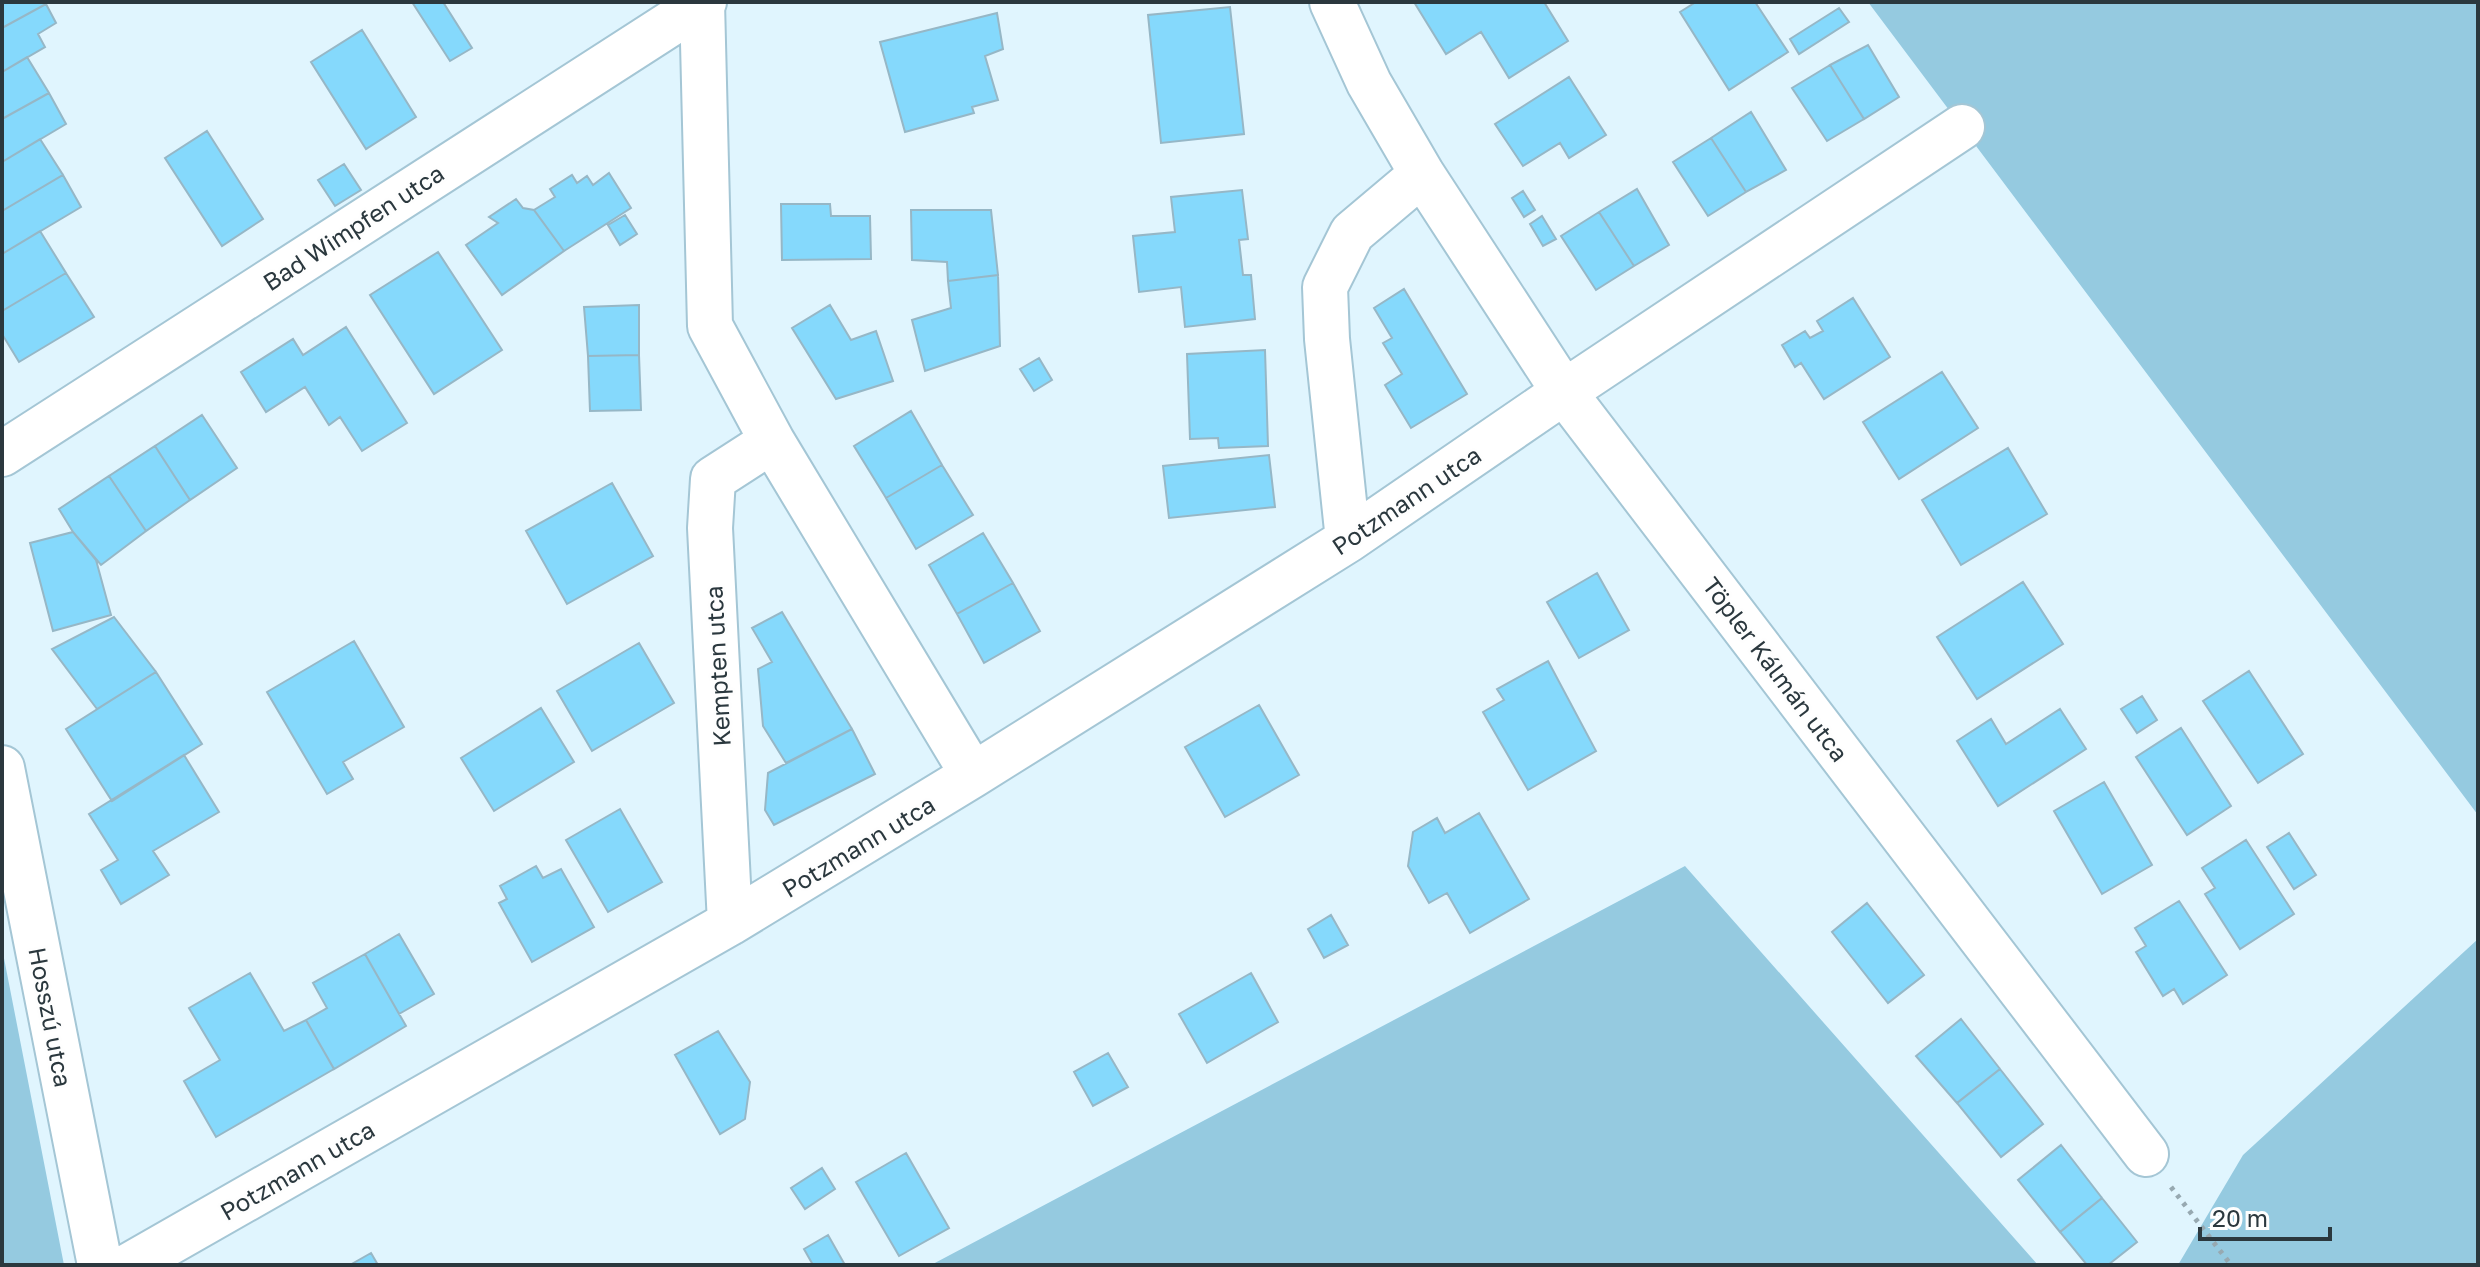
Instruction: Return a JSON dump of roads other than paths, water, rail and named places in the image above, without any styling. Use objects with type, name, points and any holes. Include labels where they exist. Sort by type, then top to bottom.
[{"type":"street","points":[[703,2],[710,326],[772,441],[973,775]]},
{"type":"street","name":"Bad Wimpfen utca","points":[[2,454],[703,2]]},
{"type":"street","name":"Töpler Kálmán utca","points":[[1332,2],[1369,83],[1422,174],[1564,392],[2146,1154]]},
{"type":"street","name":"Potzmann utca","points":[[130,1265],[730,923],[973,775],[1348,540],[1962,127]]},
{"type":"street","points":[[1348,540],[1327,339],[1325,287],[1352,233],[1422,174]]},
{"type":"street","name":"Kempten utca","points":[[730,923],[710,528],[713,479],[772,441]]},
{"type":"street","name":"Hosszú utca","points":[[2,768],[100,1265]]}]
